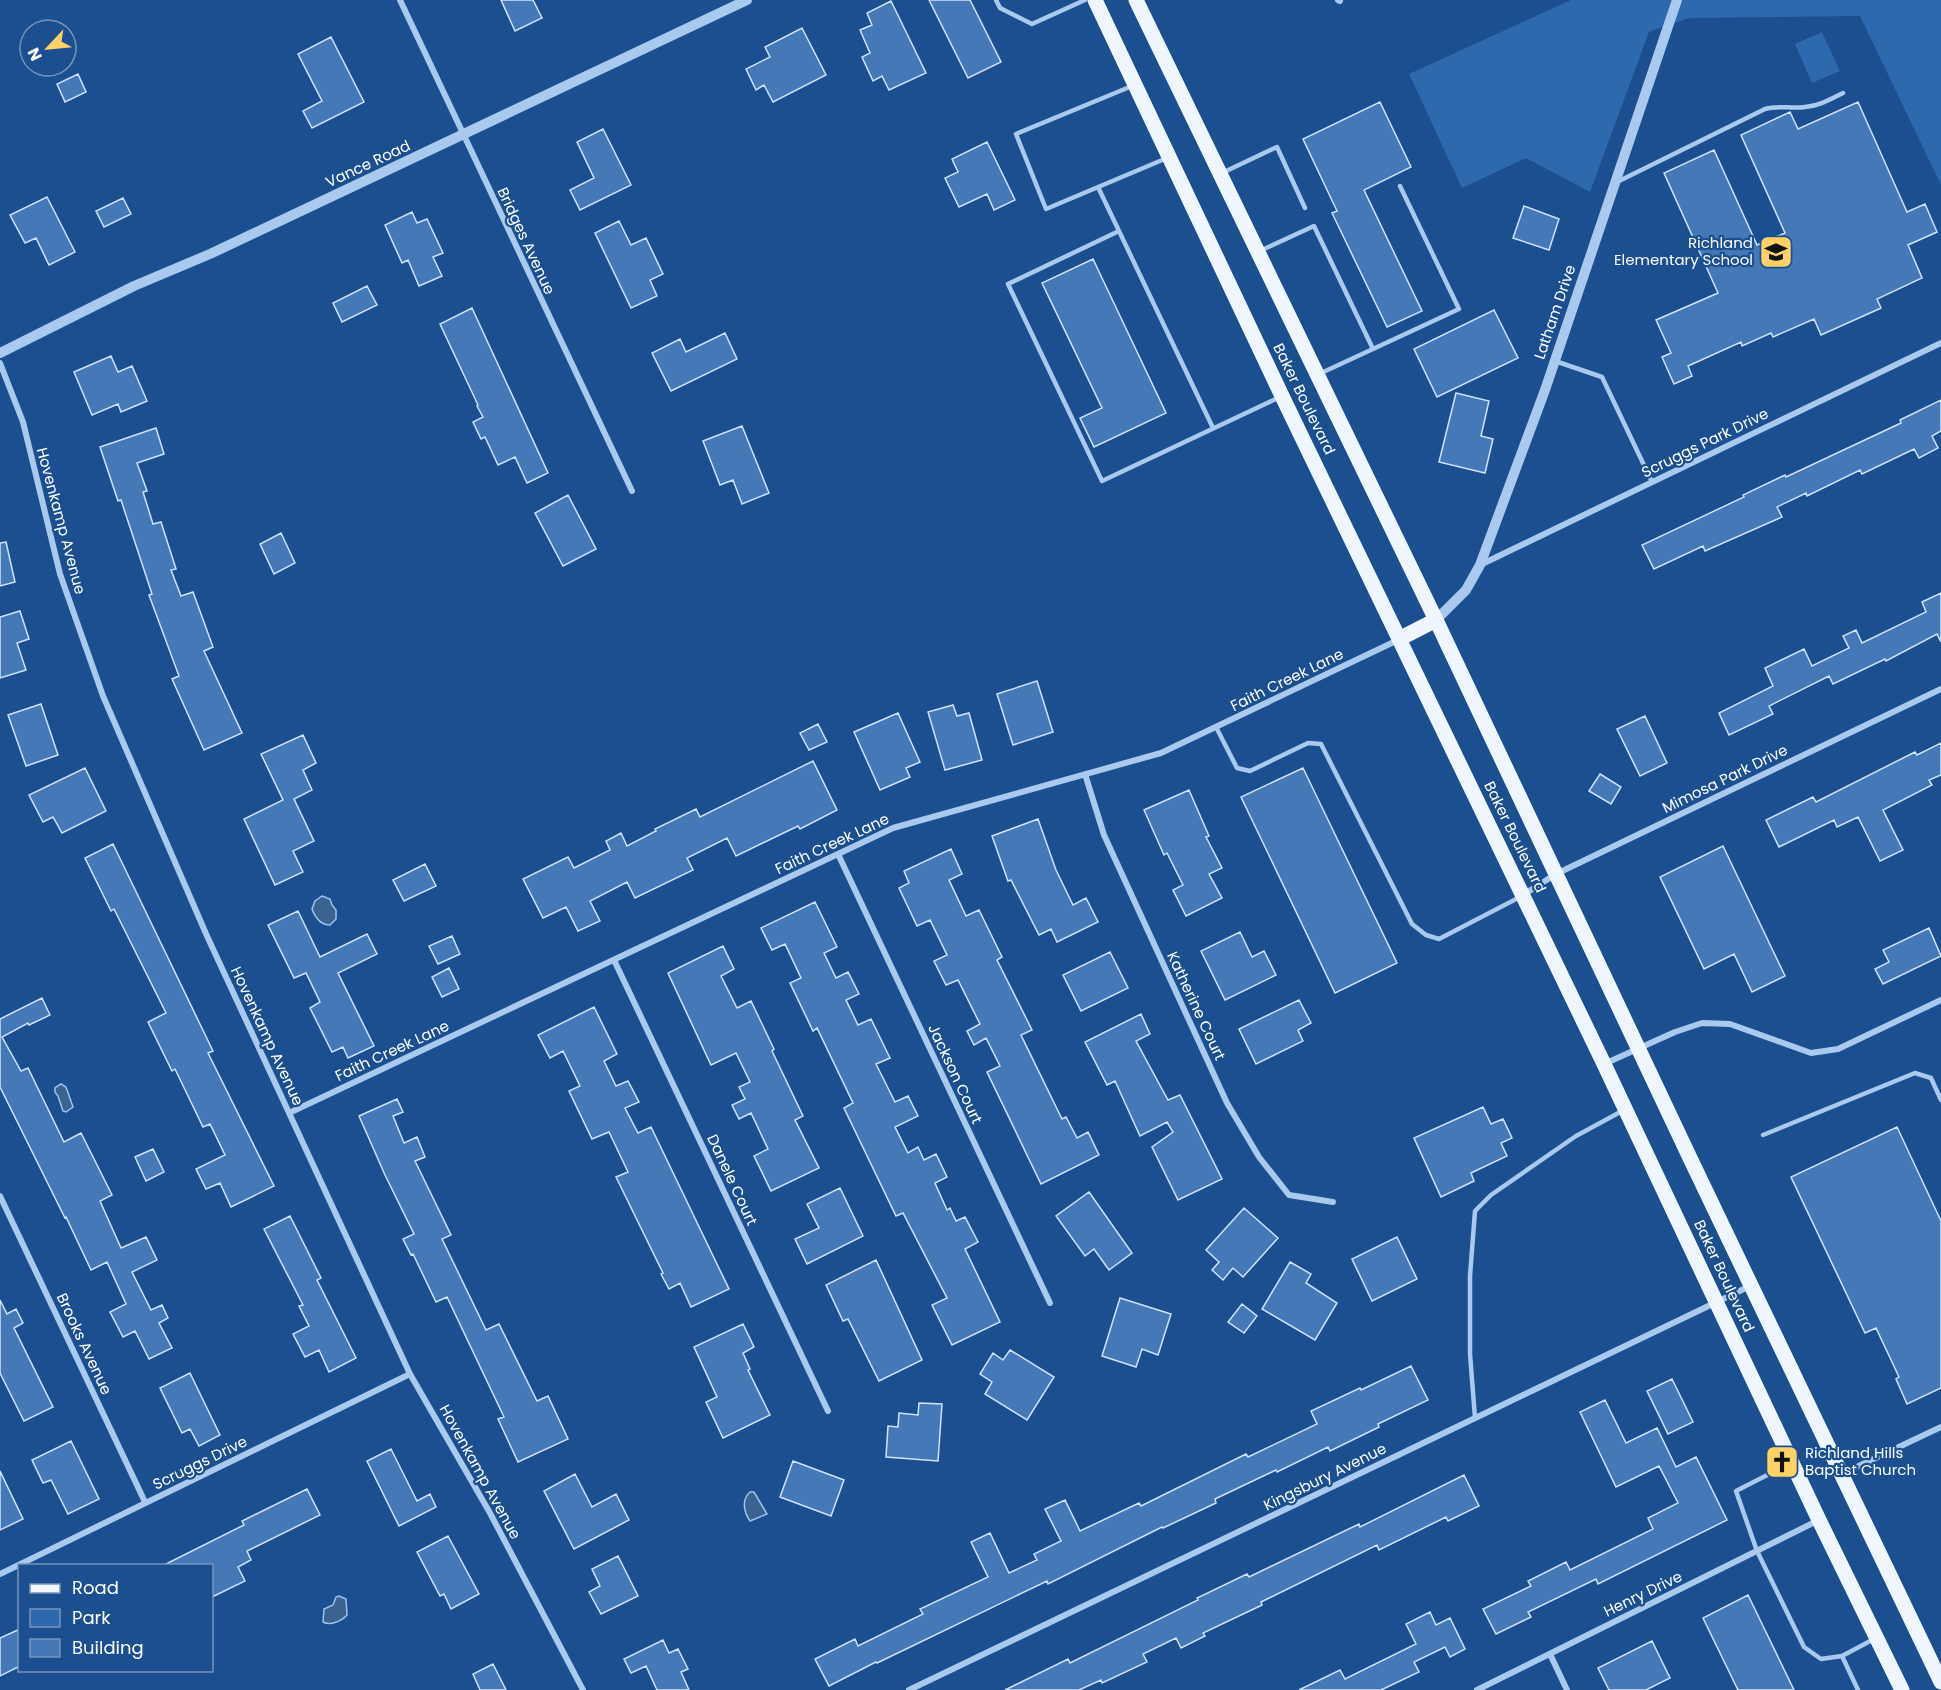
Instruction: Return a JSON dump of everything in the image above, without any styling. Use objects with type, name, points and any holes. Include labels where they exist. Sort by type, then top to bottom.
[{"type":"main road","name":"Baker Boulevard","points":[[1095,0],[1282,396],[1902,1690]]},
{"type":"main road","name":"Baker Boulevard","points":[[1136,0],[1436,620],[1941,1682]]},
{"type":"main road","points":[[1400,639],[1436,620]]},
{"type":"street","name":"Bridges Avenue","points":[[400,0],[632,491]]},
{"type":"street","name":"Vance Road","points":[[0,353],[134,286],[210,254],[747,0]]},
{"type":"street","name":"Latham Drive","points":[[1436,620],[1466,590],[1480,565],[1555,361],[1677,0]]},
{"type":"street","name":"Scruggs Park Drive","points":[[1480,565],[1941,343]]},
{"type":"street","name":"Hovenkamp Avenue","points":[[0,363],[23,422],[60,574],[103,696],[207,936],[410,1374],[490,1513],[583,1690]]},
{"type":"street","name":"Faith Creek Lane","points":[[289,1113],[893,828],[1161,753],[1400,639]]},
{"type":"street","name":"Mimosa Park Drive","points":[[1522,895],[1556,874],[1941,689]]},
{"type":"street","name":"Katherine Court","points":[[1085,774],[1104,835],[1227,1103],[1259,1157],[1289,1195],[1333,1202]]},
{"type":"street","name":"Jackson Court","points":[[838,854],[1050,1303]]},
{"type":"street","name":"Danele Court","points":[[614,960],[828,1411]]},
{"type":"street","points":[[1604,1064],[1675,1032],[1702,1023],[1730,1024],[1811,1053],[1838,1049],[1941,1000]]},
{"type":"street","name":"Brooks Avenue","points":[[0,1196],[145,1502]]},
{"type":"street","name":"Kingsbury Avenue","points":[[909,1690],[1751,1285]]},
{"type":"street","name":"Scruggs Drive","points":[[20,1564],[410,1374]]},
{"type":"street","points":[[1842,1474],[1941,1426]]},
{"type":"street","name":"Henry Drive","points":[[1476,1690],[1819,1520]]},
{"type":"street","name":"Scruggs Drive","points":[[0,1574],[18,1565]]},
{"type":"street","points":[[1550,1654],[1567,1690]]},
{"type":"lane","points":[[996,0],[1000,8],[1032,24],[1085,0]]},
{"type":"lane","points":[[1135,85],[1016,134],[1046,209],[1169,157]]},
{"type":"lane","points":[[1616,182],[1765,109],[1776,106],[1803,108],[1843,93]]},
{"type":"lane","points":[[1220,174],[1277,147],[1305,208]]},
{"type":"lane","points":[[1317,375],[1459,309],[1400,186]]},
{"type":"lane","points":[[1098,187],[1213,428]]},
{"type":"lane","points":[[1257,252],[1314,226],[1373,349]]},
{"type":"lane","points":[[1119,231],[1008,284],[1102,481],[1282,396]]},
{"type":"lane","points":[[1555,361],[1602,377],[1652,482]]},
{"type":"lane","points":[[1216,727],[1237,768],[1250,771],[1308,742],[1322,744],[1412,924],[1426,935],[1439,939],[1522,895]]},
{"type":"lane","points":[[1763,1135],[1915,1073],[1930,1078],[1941,1100]]},
{"type":"lane","points":[[1475,1418],[1470,1354],[1470,1276],[1475,1211],[1491,1195],[1576,1136],[1625,1110]]},
{"type":"lane","points":[[1792,1462],[1736,1491],[1757,1551],[1804,1647],[1821,1659],[1842,1656],[1877,1638]]},
{"type":"lane","points":[[1842,1656],[1858,1690]]},
{"type":"green space","points":[[1571,0],[1941,0],[1941,185],[1860,16],[1689,18],[1649,32],[1590,192],[1526,158],[1462,188],[1409,74]]},
{"type":"green space","points":[[1822,32],[1840,71],[1812,83],[1795,44]]},
{"type":"shaded area","points":[[322,896],[330,899],[336,910],[336,919],[330,925],[318,920],[312,909],[315,901]]},
{"type":"shaded area","points":[[61,1084],[66,1087],[73,1107],[66,1112],[63,1111],[55,1092],[55,1088]]},
{"type":"shaded area","points":[[750,1492],[754,1492],[767,1514],[750,1521],[744,1506],[745,1499]]},
{"type":"shaded area","points":[[336,1597],[346,1599],[347,1615],[336,1622],[323,1622],[324,1609],[333,1605]]},
{"type":"building","points":[[501,0],[533,0],[542,18],[515,31]]},
{"type":"building","points":[[929,0],[970,0],[1001,62],[968,78]]},
{"type":"building","points":[[891,1],[926,73],[889,90],[882,76],[873,81],[862,57],[870,53],[860,30],[872,25],[867,13]]},
{"type":"building","points":[[802,28],[826,75],[773,102],[764,85],[756,90],[746,69],[770,57],[765,47]]},
{"type":"building","points":[[331,37],[364,102],[312,128],[303,111],[322,101],[298,54]]},
{"type":"building","points":[[78,74],[86,92],[65,102],[57,84],[70,78],[78,78]]},
{"type":"building","points":[[1380,102],[1411,167],[1364,190],[1422,311],[1387,327],[1332,213],[1337,211],[1303,139]]},
{"type":"building","points":[[1858,102],[1907,212],[1925,204],[1937,232],[1908,245],[1922,278],[1877,299],[1881,308],[1821,335],[1814,319],[1773,337],[1771,333],[1742,346],[1741,342],[1688,366],[1692,376],[1674,384],[1662,357],[1671,353],[1656,320],[1718,293],[1664,173],[1714,150],[1757,245],[1785,233],[1741,135],[1790,112],[1798,129]]},
{"type":"building","points":[[603,129],[631,185],[580,210],[570,190],[594,178],[577,142]]},
{"type":"building","points":[[987,142],[1015,200],[994,210],[987,194],[959,207],[945,178],[958,172],[952,159]]},
{"type":"building","points":[[47,197],[75,252],[49,265],[36,238],[25,243],[10,215]]},
{"type":"building","points":[[123,198],[131,214],[104,227],[96,211]]},
{"type":"building","points":[[1524,206],[1559,219],[1549,250],[1513,238]]},
{"type":"building","points":[[412,212],[417,223],[427,219],[443,253],[433,257],[442,276],[419,286],[408,260],[402,263],[385,225]]},
{"type":"building","points":[[619,221],[631,245],[646,238],[663,274],[650,280],[657,296],[631,308],[595,233]]},
{"type":"building","points":[[1093,259],[1166,413],[1094,447],[1080,418],[1102,408],[1042,283]]},
{"type":"building","points":[[367,286],[377,305],[342,322],[333,303]]},
{"type":"building","points":[[472,308],[548,473],[527,483],[515,457],[498,465],[485,437],[481,439],[473,422],[483,417],[440,324]]},
{"type":"building","points":[[1494,310],[1518,358],[1437,397],[1414,349]]},
{"type":"building","points":[[725,333],[737,359],[671,391],[652,353],[680,339],[686,352]]},
{"type":"building","points":[[111,356],[118,372],[132,366],[147,401],[121,412],[118,404],[92,415],[74,372]]},
{"type":"building","points":[[1456,393],[1489,401],[1481,436],[1493,439],[1485,473],[1439,462]]},
{"type":"building","points":[[1941,400],[1941,431],[1932,436],[1938,448],[1919,458],[1914,449],[1862,474],[1860,470],[1807,496],[1806,493],[1777,507],[1782,517],[1705,551],[1703,546],[1654,569],[1642,545],[1785,475],[1786,477],[1901,423],[1900,420]]},
{"type":"building","points":[[742,426],[769,493],[742,504],[733,480],[720,485],[703,441]]},
{"type":"building","points":[[156,428],[164,454],[137,463],[147,491],[143,492],[153,524],[161,522],[176,569],[171,570],[181,596],[193,592],[213,647],[204,651],[242,733],[204,750],[172,679],[179,676],[149,595],[152,594],[121,500],[118,501],[100,447]]},
{"type":"building","points":[[568,495],[596,549],[563,566],[535,513]]},
{"type":"building","points":[[281,533],[295,563],[274,574],[260,544]]},
{"type":"building","points":[[6,542],[15,582],[0,586],[0,543]]},
{"type":"building","points":[[1941,593],[1941,642],[1937,634],[1886,661],[1885,659],[1833,684],[1829,676],[1769,706],[1773,714],[1729,735],[1719,713],[1773,686],[1765,668],[1804,649],[1812,666],[1849,648],[1843,636],[1856,630],[1862,643],[1926,612],[1922,602]]},
{"type":"building","points":[[20,611],[29,639],[17,643],[26,670],[0,678],[0,617]]},
{"type":"building","points":[[1037,681],[1053,732],[1013,745],[997,694]]},
{"type":"building","points":[[41,704],[58,755],[26,766],[8,715]]},
{"type":"building","points":[[953,705],[957,716],[969,713],[982,760],[945,770],[928,712]]},
{"type":"building","points":[[898,713],[920,762],[906,768],[910,777],[880,790],[854,732]]},
{"type":"building","points":[[1645,716],[1667,763],[1640,776],[1617,729]]},
{"type":"building","points":[[818,724],[827,742],[809,750],[800,733]]},
{"type":"building","points":[[303,735],[316,763],[303,770],[312,790],[294,799],[314,841],[293,851],[303,872],[275,885],[244,819],[283,800],[261,754]]},
{"type":"building","points":[[1941,743],[1941,775],[1929,780],[1932,785],[1883,810],[1903,850],[1880,861],[1858,817],[1837,827],[1834,820],[1779,847],[1766,820],[1813,797],[1816,802],[1915,752],[1917,755]]},
{"type":"building","points":[[813,761],[837,810],[800,829],[798,826],[736,856],[727,838],[687,858],[693,870],[635,898],[627,882],[590,901],[600,921],[578,931],[566,907],[543,918],[523,879],[568,857],[574,868],[610,850],[606,841],[621,833],[627,846],[696,809],[700,817]]},
{"type":"building","points":[[85,768],[106,811],[62,833],[53,817],[43,822],[29,795]]},
{"type":"building","points":[[1303,768],[1397,963],[1335,993],[1241,797]]},
{"type":"building","points":[[1600,774],[1621,787],[1611,804],[1589,791]]},
{"type":"building","points":[[1189,790],[1209,836],[1206,837],[1222,868],[1209,874],[1222,898],[1186,916],[1173,890],[1183,885],[1167,853],[1164,855],[1144,810]]},
{"type":"building","points":[[1038,819],[1056,870],[1073,905],[1086,898],[1098,922],[1057,942],[1051,929],[1039,935],[1011,880],[1008,881],[992,836]]},
{"type":"building","points":[[113,844],[213,1051],[208,1053],[274,1186],[231,1207],[220,1183],[206,1189],[196,1169],[225,1155],[210,1124],[203,1127],[175,1069],[172,1071],[148,1022],[166,1013],[114,909],[111,911],[85,858]]},
{"type":"building","points":[[1723,846],[1785,976],[1752,992],[1734,954],[1704,969],[1660,877]]},
{"type":"building","points":[[951,849],[962,874],[949,880],[966,916],[979,910],[1002,957],[997,960],[1032,1030],[1021,1035],[1062,1119],[1066,1117],[1077,1138],[1088,1132],[1099,1155],[1041,1184],[987,1072],[1000,1066],[986,1038],[974,1045],[967,1031],[980,1024],[958,980],[946,985],[934,961],[947,955],[930,920],[917,926],[899,888],[909,883],[904,871]]},
{"type":"building","points":[[425,864],[436,886],[404,901],[393,880]]},
{"type":"building","points":[[815,902],[837,947],[824,953],[836,978],[848,972],[859,994],[846,1000],[858,1025],[871,1019],[890,1058],[876,1064],[895,1102],[908,1096],[918,1116],[895,1127],[908,1153],[918,1147],[924,1160],[936,1154],[947,1177],[935,1183],[947,1210],[950,1208],[956,1221],[965,1217],[978,1242],[965,1249],[1000,1322],[952,1345],[932,1305],[947,1298],[903,1213],[896,1216],[844,1108],[853,1103],[817,1028],[813,1031],[790,983],[801,978],[785,944],[772,950],[761,928]]},
{"type":"building","points":[[298,911],[320,957],[367,934],[377,954],[338,973],[374,1046],[348,1058],[343,1047],[332,1052],[310,1008],[320,1002],[306,973],[294,978],[268,925]]},
{"type":"building","points":[[1929,928],[1941,956],[1883,984],[1875,969],[1889,962],[1883,950]]},
{"type":"building","points":[[1240,932],[1252,957],[1264,951],[1276,975],[1225,1000],[1201,951]]},
{"type":"building","points":[[452,936],[460,954],[438,964],[429,946]]},
{"type":"building","points":[[723,946],[734,969],[721,976],[737,1008],[751,1001],[803,1116],[795,1120],[819,1168],[771,1191],[754,1156],[768,1149],[751,1113],[739,1119],[732,1105],[745,1099],[739,1087],[750,1082],[736,1053],[711,1065],[668,973]]},
{"type":"building","points":[[1110,952],[1128,988],[1081,1011],[1063,975]]},
{"type":"building","points":[[449,968],[459,989],[442,997],[432,977]]},
{"type":"building","points":[[42,998],[50,1015],[29,1025],[28,1023],[2,1037],[21,1071],[28,1068],[64,1142],[81,1133],[112,1195],[100,1201],[121,1248],[146,1237],[157,1260],[132,1272],[151,1310],[162,1305],[168,1318],[159,1323],[172,1348],[149,1359],[135,1331],[123,1337],[110,1312],[126,1304],[107,1262],[91,1270],[0,1087],[0,1019]]},
{"type":"building","points":[[1299,1000],[1311,1023],[1298,1030],[1303,1041],[1256,1064],[1239,1029]]},
{"type":"building","points":[[594,1007],[617,1054],[604,1061],[616,1086],[628,1081],[639,1102],[625,1108],[638,1133],[651,1127],[729,1289],[691,1307],[680,1283],[669,1289],[661,1274],[663,1273],[616,1177],[628,1172],[609,1132],[592,1139],[569,1091],[580,1086],[563,1051],[550,1058],[538,1035]]},
{"type":"building","points":[[1141,1014],[1150,1034],[1136,1041],[1168,1100],[1180,1095],[1222,1179],[1178,1200],[1152,1147],[1173,1132],[1167,1122],[1140,1136],[1115,1081],[1107,1085],[1085,1042]]},
{"type":"building","points":[[397,1099],[403,1112],[393,1116],[404,1143],[417,1137],[425,1157],[415,1161],[451,1235],[442,1239],[486,1330],[499,1324],[537,1401],[548,1396],[568,1439],[518,1462],[498,1419],[504,1417],[447,1297],[436,1302],[413,1254],[411,1255],[403,1239],[414,1234],[359,1116]]},
{"type":"building","points":[[1483,1107],[1491,1124],[1503,1119],[1512,1138],[1501,1143],[1507,1156],[1471,1173],[1474,1181],[1441,1197],[1414,1138]]},
{"type":"building","points":[[1897,1127],[1941,1221],[1941,1388],[1907,1404],[1896,1379],[1899,1377],[1876,1328],[1865,1333],[1791,1177]]},
{"type":"building","points":[[153,1149],[164,1172],[146,1181],[135,1157]]},
{"type":"building","points":[[840,1188],[863,1236],[807,1264],[795,1239],[819,1228],[807,1204]]},
{"type":"building","points":[[1089,1192],[1132,1253],[1109,1270],[1094,1249],[1085,1256],[1056,1216]]},
{"type":"building","points":[[1244,1208],[1278,1238],[1243,1277],[1233,1268],[1223,1280],[1212,1270],[1219,1262],[1206,1250]]},
{"type":"building","points":[[290,1216],[321,1278],[317,1280],[356,1358],[329,1372],[319,1350],[305,1357],[293,1334],[309,1326],[299,1306],[303,1305],[264,1229]]},
{"type":"building","points":[[1397,1237],[1417,1279],[1372,1301],[1352,1259]]},
{"type":"building","points":[[876,1260],[922,1360],[879,1381],[848,1319],[843,1321],[826,1285]]},
{"type":"building","points":[[1290,1262],[1311,1274],[1306,1283],[1337,1303],[1315,1340],[1262,1309]]},
{"type":"building","points":[[1120,1298],[1171,1314],[1158,1355],[1142,1349],[1136,1367],[1102,1356]]},
{"type":"building","points":[[0,1300],[7,1314],[16,1309],[23,1323],[14,1328],[53,1407],[24,1421],[0,1373]]},
{"type":"building","points":[[1242,1304],[1257,1316],[1244,1333],[1228,1322]]},
{"type":"building","points":[[743,1324],[754,1347],[743,1353],[750,1369],[748,1370],[770,1415],[723,1438],[706,1402],[717,1397],[694,1347]]},
{"type":"building","points":[[1010,1350],[1054,1377],[1027,1420],[985,1394],[992,1382],[980,1374],[993,1353],[1003,1360]]},
{"type":"building","points":[[1411,1366],[1428,1400],[1378,1424],[1379,1427],[1330,1451],[1328,1447],[1277,1472],[1276,1470],[1215,1499],[1216,1503],[829,1686],[815,1659],[855,1639],[858,1646],[923,1614],[920,1609],[988,1577],[971,1542],[990,1533],[1009,1573],[1037,1560],[1034,1554],[1061,1541],[1045,1509],[1065,1500],[1080,1531],[1139,1503],[1141,1506],[1246,1454],[1248,1457],[1317,1424],[1311,1411]]},
{"type":"building","points":[[190,1373],[220,1435],[199,1446],[190,1429],[182,1433],[160,1388]]},
{"type":"building","points":[[1672,1379],[1693,1422],[1668,1434],[1647,1391]]},
{"type":"building","points":[[1605,1400],[1626,1443],[1657,1428],[1676,1467],[1696,1457],[1727,1520],[1598,1584],[1596,1579],[1528,1612],[1531,1617],[1496,1634],[1483,1609],[1531,1586],[1528,1581],[1566,1562],[1570,1570],[1653,1529],[1648,1518],[1678,1503],[1659,1466],[1616,1487],[1580,1412]]},
{"type":"building","points":[[919,1403],[942,1404],[938,1461],[886,1457],[888,1426],[898,1427],[899,1413],[918,1415]]},
{"type":"building","points":[[71,1441],[99,1499],[68,1514],[51,1480],[43,1483],[32,1460]]},
{"type":"building","points":[[391,1449],[417,1501],[430,1494],[436,1507],[399,1526],[367,1461]]},
{"type":"building","points":[[793,1461],[844,1480],[831,1516],[780,1497]]},
{"type":"building","points":[[0,1471],[23,1519],[0,1530]]},
{"type":"building","points":[[575,1474],[592,1507],[616,1494],[629,1520],[574,1549],[544,1491]]},
{"type":"building","points":[[1464,1475],[1479,1506],[1448,1521],[1446,1517],[1379,1550],[1377,1545],[1261,1602],[1262,1605],[1203,1633],[1205,1636],[1181,1648],[1176,1638],[1143,1654],[1147,1662],[1102,1683],[1101,1680],[1079,1690],[1005,1690],[1068,1659],[1070,1663],[1247,1574],[1249,1577],[1359,1524],[1360,1527]]},
{"type":"building","points":[[307,1489],[320,1515],[247,1551],[251,1560],[238,1567],[245,1581],[213,1597],[213,1564],[166,1564],[244,1525],[242,1521]]},
{"type":"building","points":[[448,1536],[479,1594],[451,1609],[444,1594],[440,1596],[417,1552]]},
{"type":"building","points":[[618,1556],[638,1596],[601,1614],[589,1592],[600,1586],[592,1569]]},
{"type":"building","points":[[1748,1595],[1794,1690],[1738,1690],[1703,1618]]},
{"type":"building","points":[[1430,1612],[1436,1625],[1450,1618],[1465,1649],[1450,1657],[1445,1647],[1414,1662],[1419,1672],[1381,1690],[1299,1690],[1340,1670],[1345,1679],[1416,1644],[1406,1624]]},
{"type":"building","points":[[18,1630],[18,1667],[0,1676],[0,1638]]},
{"type":"building","points":[[663,1640],[669,1653],[678,1649],[688,1669],[681,1672],[689,1690],[657,1690],[646,1666],[631,1673],[624,1659]]},
{"type":"building","points":[[1652,1641],[1670,1678],[1646,1690],[1609,1690],[1598,1668]]},
{"type":"building","points":[[493,1664],[506,1690],[480,1690],[473,1674]]},
{"type":"place","name":"Richland Elementary School","points":[[1776,252]]},
{"type":"place","name":"Richland Hills Baptist Church","points":[[1782,1462]]}]
